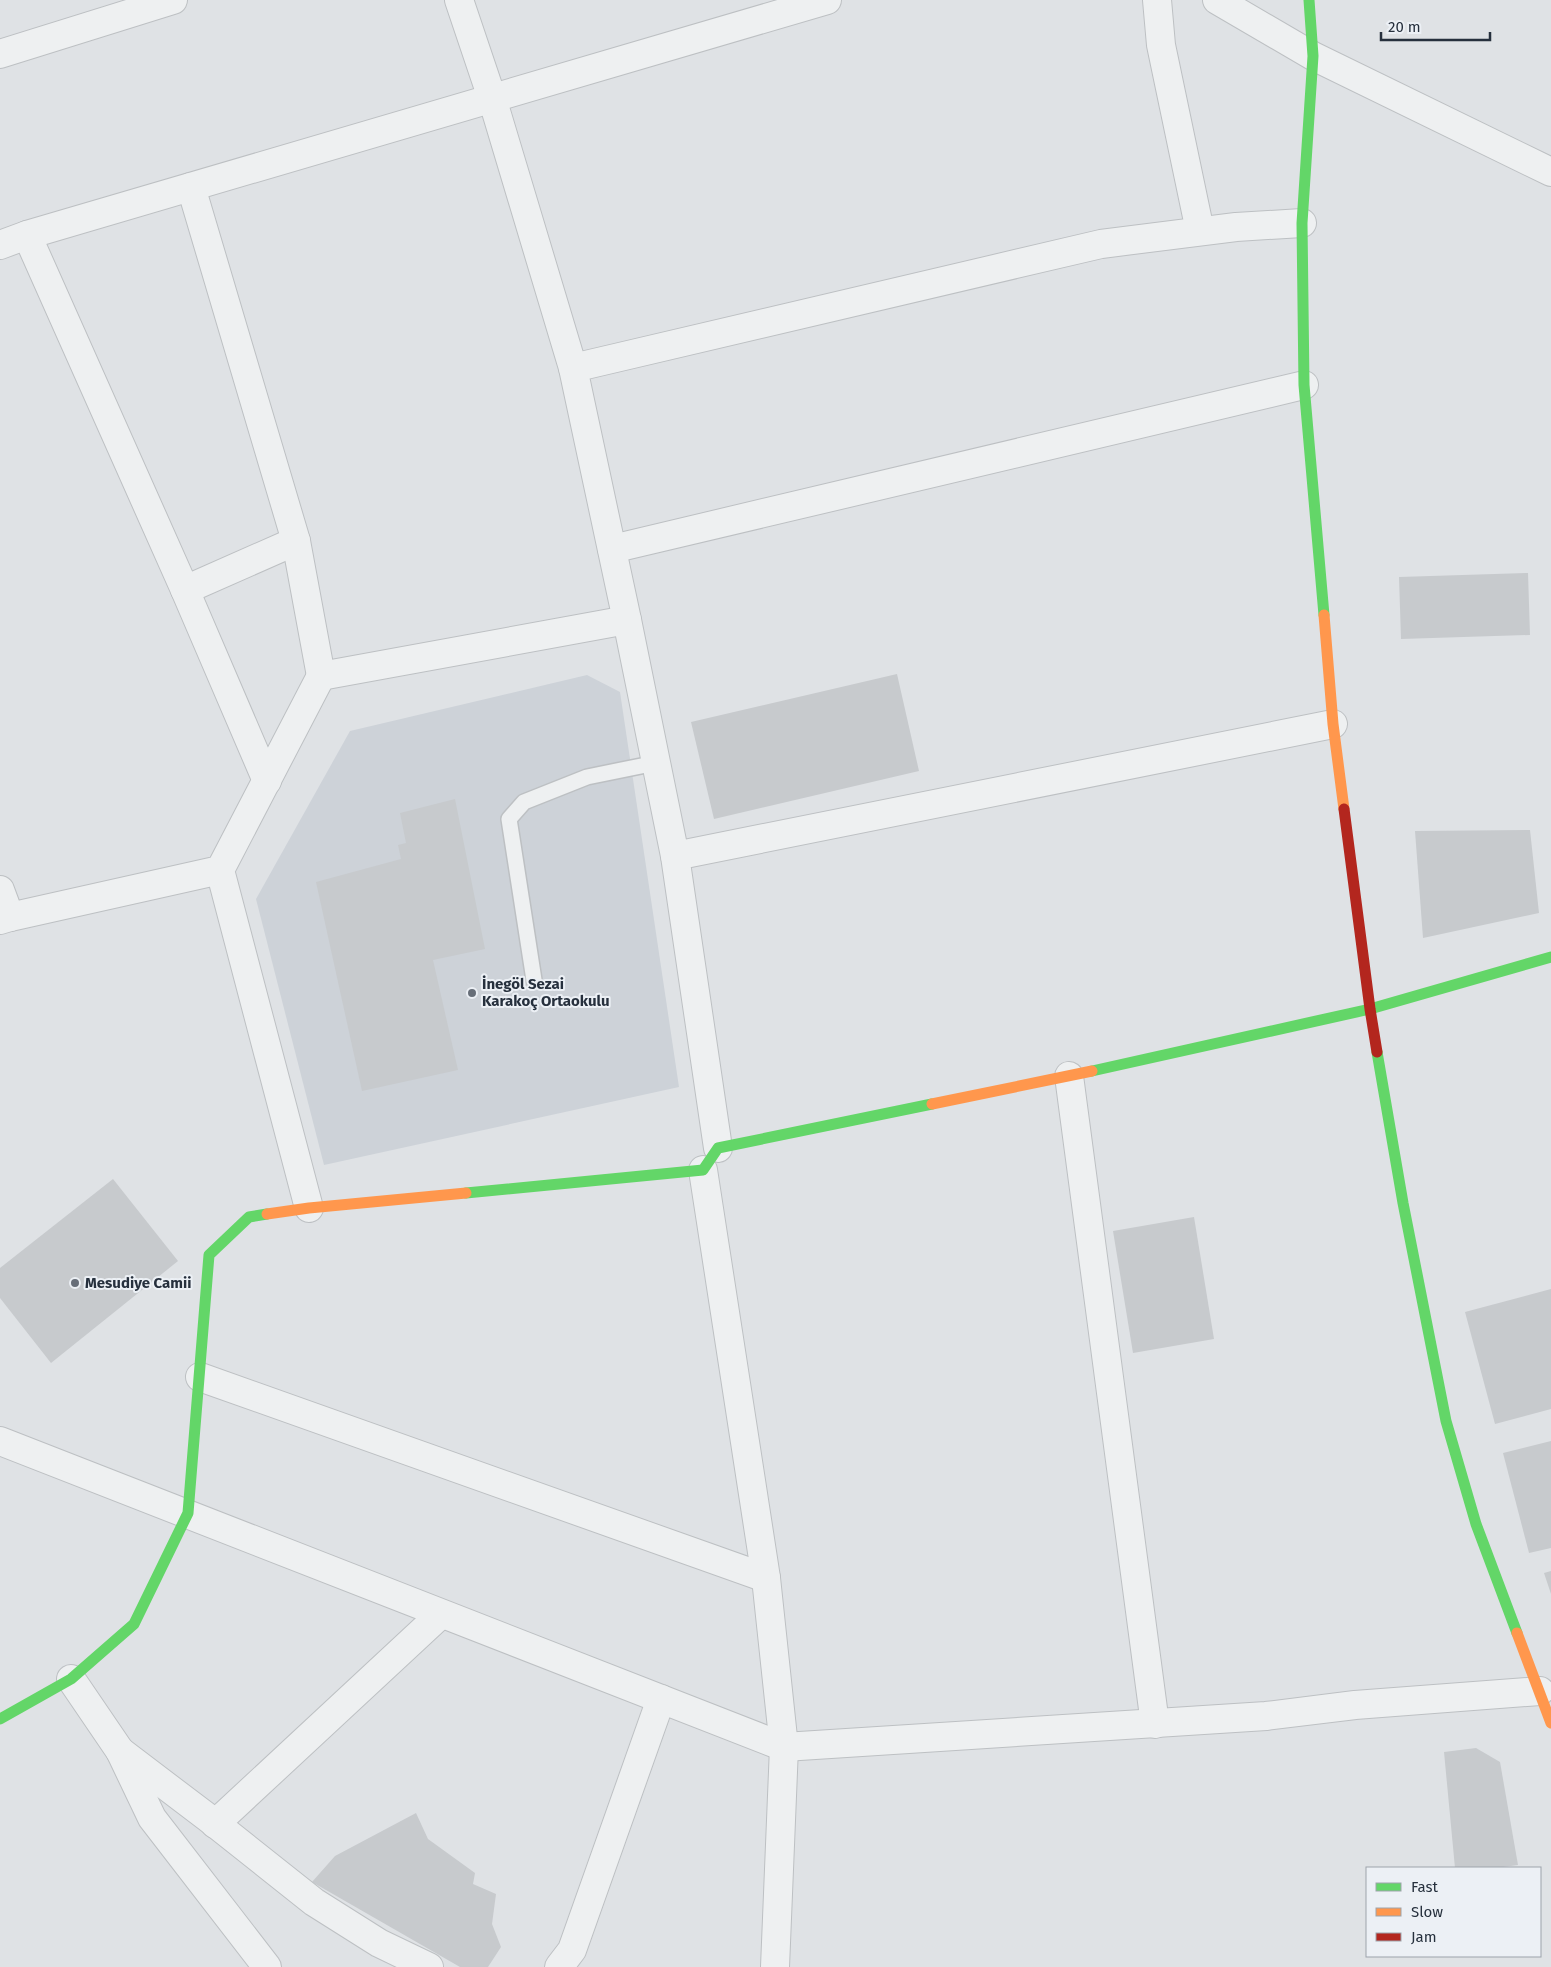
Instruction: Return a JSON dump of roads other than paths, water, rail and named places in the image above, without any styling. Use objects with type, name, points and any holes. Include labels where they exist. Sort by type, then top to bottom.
[{"type":"street","points":[[0,54],[173,0]]},
{"type":"street","points":[[459,0],[492,98],[573,368],[675,856],[718,1148],[703,1170],[766,1578],[784,1746],[775,1967]]},
{"type":"street","points":[[0,245],[27,235],[827,0]]},
{"type":"street","points":[[1157,0],[1161,45],[1200,231]]},
{"type":"street","points":[[1217,0],[1313,56],[1551,172]]},
{"type":"street","points":[[1309,0],[1313,56],[1302,223],[1304,385],[1333,724],[1370,1008],[1403,1203],[1446,1421],[1476,1524],[1551,1723]]},
{"type":"street","points":[[191,187],[296,541],[321,676],[220,870],[308,1208]]},
{"type":"street","points":[[573,368],[1101,244],[1236,226],[1302,223]]},
{"type":"street","points":[[27,235],[185,590],[267,781]]},
{"type":"street","points":[[612,549],[1304,385]]},
{"type":"street","points":[[185,590],[296,541]]},
{"type":"street","points":[[321,676],[627,620]]},
{"type":"street","points":[[675,856],[1333,724]]},
{"type":"street","points":[[0,890],[5,918],[220,870]]},
{"type":"street","points":[[718,1148],[1069,1076],[1370,1008],[1551,957]]},
{"type":"street","points":[[1069,1076],[1155,1724]]},
{"type":"street","points":[[0,1718],[71,1679],[134,1624],[188,1513],[209,1255],[249,1217],[308,1208],[703,1170]]},
{"type":"street","points":[[200,1377],[766,1578]]},
{"type":"street","points":[[0,1441],[784,1746],[1266,1716],[1355,1705],[1540,1691]]},
{"type":"street","points":[[215,1824],[441,1614]]},
{"type":"street","points":[[71,1679],[120,1751],[152,1818],[267,1967]]},
{"type":"street","points":[[559,1967],[572,1950],[661,1699]]},
{"type":"street","points":[[120,1751],[314,1902],[379,1943],[429,1967]]},
{"type":"lane","points":[[534,980],[509,819],[524,802],[587,777],[656,763]]},
{"type":"place","name":"İnegöl Sezai Karakoç Ortaokulu","points":[[472,993]]},
{"type":"place","name":"Mesudiye Camii","points":[[75,1283]]}]
